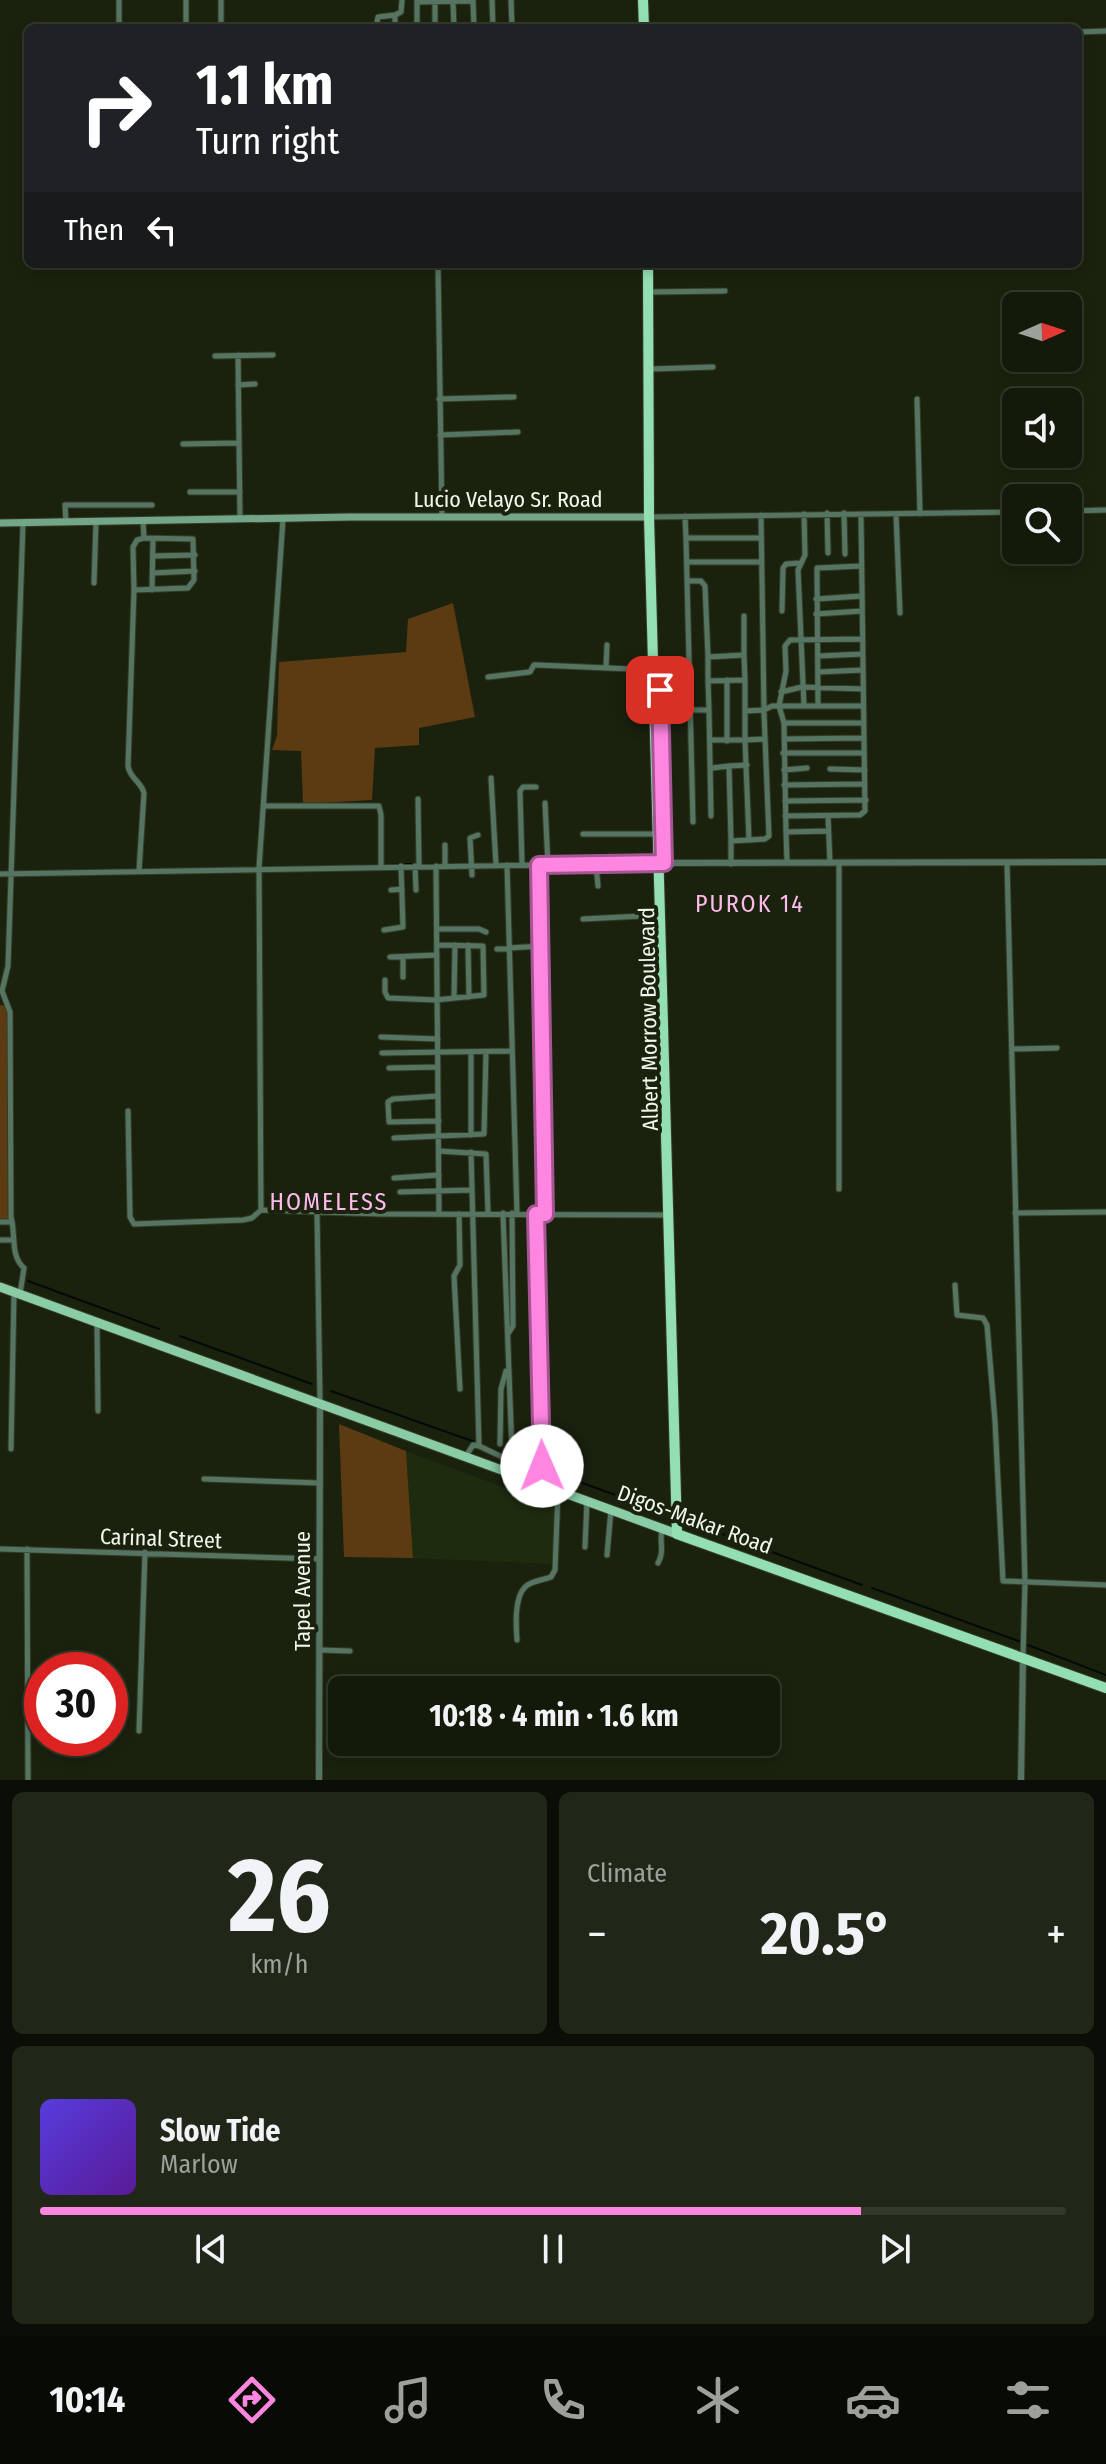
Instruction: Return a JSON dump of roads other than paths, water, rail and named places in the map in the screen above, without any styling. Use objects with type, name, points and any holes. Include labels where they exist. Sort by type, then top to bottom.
[{"type":"highway","points":[[643,0],[644,24]]},
{"type":"highway","name":"Albert Morrow Boulevard","points":[[648,268],[651,364],[647,369],[657,834],[661,863],[680,1535]]},
{"type":"highway","name":"Albert Morrow Boulevard","points":[[652,517],[666,710],[659,919],[670,1214]]},
{"type":"highway","name":"Digos-Makar Road","points":[[680,1535],[1106,1688]]},
{"type":"main road","name":"Lucio Velayo Sr. Road","points":[[0,523],[652,517]]},
{"type":"main road","name":"Digos-Makar Road","points":[[0,1287],[495,1467],[510,1466],[535,1482],[680,1535]]},
{"type":"street","points":[[119,0],[119,24]]},
{"type":"street","points":[[186,0],[186,24]]},
{"type":"street","points":[[221,0],[221,24]]},
{"type":"street","points":[[377,24],[378,17],[401,12],[402,0]]},
{"type":"street","points":[[417,24],[417,1],[473,0],[474,24]]},
{"type":"street","points":[[492,0],[493,24]]},
{"type":"street","points":[[511,0],[512,24]]},
{"type":"street","points":[[453,1],[454,24]]},
{"type":"street","points":[[435,2],[435,24]]},
{"type":"street","points":[[395,15],[395,24]]},
{"type":"street","points":[[1082,32],[1106,31]]},
{"type":"street","points":[[438,268],[443,518]]},
{"type":"street","points":[[648,292],[725,291]]},
{"type":"street","points":[[238,355],[241,520]]},
{"type":"street","points":[[215,356],[273,355]]},
{"type":"street","points":[[651,364],[713,367]]},
{"type":"street","points":[[238,385],[255,384]]},
{"type":"street","points":[[439,399],[514,397]]},
{"type":"street","points":[[917,399],[920,514]]},
{"type":"street","points":[[440,435],[518,432]]},
{"type":"street","points":[[183,444],[239,443]]},
{"type":"street","points":[[190,492],[240,492]]},
{"type":"street","points":[[66,522],[65,505],[152,505]]},
{"type":"street","points":[[1082,511],[1106,510]]},
{"type":"street","name":"Lucio Velayo Sr. Road","points":[[652,517],[1002,512]]},
{"type":"street","points":[[827,513],[828,553]]},
{"type":"street","points":[[844,513],[845,554]]},
{"type":"street","points":[[804,514],[805,555],[798,570],[804,706]]},
{"type":"street","points":[[785,816],[863,814],[866,800],[861,514]]},
{"type":"street","points":[[896,514],[900,613]]},
{"type":"street","points":[[731,841],[765,839],[769,836],[761,515]]},
{"type":"street","points":[[685,516],[693,822]]},
{"type":"street","points":[[261,1210],[259,868],[283,519]]},
{"type":"street","points":[[143,521],[144,538]]},
{"type":"street","points":[[94,583],[96,522]]},
{"type":"street","points":[[11,1449],[17,1293],[24,1268],[16,1260],[12,1222],[10,1012],[2,991],[8,966],[23,523]]},
{"type":"street","points":[[134,590],[188,588],[193,584],[193,539],[144,538],[137,540],[133,547],[128,766],[131,776],[140,783],[144,793],[139,871]]},
{"type":"street","points":[[686,538],[761,538]]},
{"type":"street","points":[[152,590],[153,539]]},
{"type":"street","points":[[153,556],[195,555]]},
{"type":"street","points":[[687,562],[761,562]]},
{"type":"street","points":[[782,611],[783,568],[786,564],[800,563]]},
{"type":"street","points":[[818,706],[817,567],[861,566]]},
{"type":"street","points":[[153,573],[195,571]]},
{"type":"street","points":[[688,581],[701,581],[705,586],[711,816]]},
{"type":"street","points":[[816,599],[862,596]]},
{"type":"street","points":[[816,614],[862,611]]},
{"type":"street","points":[[744,616],[749,840]]},
{"type":"street","points":[[787,862],[784,723],[779,706],[786,671],[785,643],[790,640],[862,639]]},
{"type":"street","points":[[606,667],[607,645]]},
{"type":"street","points":[[818,656],[863,654]]},
{"type":"street","points":[[708,657],[744,655]]},
{"type":"street","points":[[672,661],[666,710],[709,710]]},
{"type":"street","points":[[488,677],[530,672],[534,665],[655,670]]},
{"type":"street","points":[[818,672],[863,670]]},
{"type":"street","points":[[727,680],[727,741]]},
{"type":"street","points":[[708,681],[745,680]]},
{"type":"street","points":[[781,692],[802,687],[863,689]]},
{"type":"street","points":[[745,711],[764,710],[769,706],[863,706]]},
{"type":"street","points":[[784,723],[863,723]]},
{"type":"street","points":[[784,739],[864,738]]},
{"type":"street","points":[[710,740],[765,739]]},
{"type":"street","points":[[783,753],[864,753]]},
{"type":"street","points":[[712,768],[747,765]]},
{"type":"street","points":[[729,766],[731,864]]},
{"type":"street","points":[[784,770],[807,768]]},
{"type":"street","points":[[830,769],[865,770]]},
{"type":"street","points":[[491,778],[496,865]]},
{"type":"street","points":[[784,785],[865,784]]},
{"type":"street","points":[[522,864],[520,791],[523,787],[536,787]]},
{"type":"street","points":[[416,890],[418,799]]},
{"type":"street","points":[[785,801],[866,800]]},
{"type":"street","points":[[545,803],[548,865]]},
{"type":"street","points":[[263,806],[379,806],[381,867]]},
{"type":"street","points":[[828,815],[830,863]]},
{"type":"street","points":[[786,832],[828,831]]},
{"type":"street","points":[[583,834],[657,834]]},
{"type":"street","points":[[472,875],[470,838],[478,835]]},
{"type":"street","points":[[445,845],[445,865]]},
{"type":"street","points":[[0,874],[522,864],[1106,862]]},
{"type":"street","points":[[839,863],[839,1189]]},
{"type":"street","points":[[1007,863],[1025,1583],[1021,1780]]},
{"type":"street","points":[[507,865],[514,1213],[513,1326],[508,1335]]},
{"type":"street","points":[[539,865],[545,1214]]},
{"type":"street","points":[[596,865],[598,886]]},
{"type":"street","points":[[384,930],[403,927],[401,866]]},
{"type":"street","points":[[436,866],[439,1214]]},
{"type":"street","points":[[391,890],[402,889]]},
{"type":"street","points":[[583,919],[645,916],[659,919]]},
{"type":"street","points":[[437,929],[479,929],[486,932]]},
{"type":"street","points":[[385,980],[388,998],[436,1000],[485,994],[482,945],[438,945]]},
{"type":"street","points":[[454,998],[455,945]]},
{"type":"street","points":[[468,945],[469,997]]},
{"type":"street","points":[[497,949],[541,946]]},
{"type":"street","points":[[390,957],[437,955]]},
{"type":"street","points":[[403,957],[403,977]]},
{"type":"street","points":[[381,1037],[438,1039]]},
{"type":"street","points":[[1012,1049],[1057,1048]]},
{"type":"street","points":[[382,1053],[512,1051]]},
{"type":"street","points":[[471,1052],[471,1135]]},
{"type":"street","points":[[394,1138],[485,1133],[486,1052]]},
{"type":"street","points":[[389,1068],[438,1067]]},
{"type":"street","points":[[0,1080],[11,1080]]},
{"type":"street","points":[[438,1096],[393,1099],[387,1106],[389,1122],[439,1121]]},
{"type":"street","points":[[128,1111],[132,1223],[243,1220],[252,1218],[261,1210],[670,1214]]},
{"type":"street","points":[[439,1151],[484,1152],[487,1156],[488,1213]]},
{"type":"street","points":[[471,1152],[479,1446]]},
{"type":"street","points":[[394,1178],[439,1175]]},
{"type":"street","points":[[0,1177],[11,1176]]},
{"type":"street","points":[[400,1192],[471,1190]]},
{"type":"street","points":[[317,1211],[320,1403]]},
{"type":"street","points":[[1015,1213],[1106,1212]]},
{"type":"street","points":[[503,1213],[510,1466]]},
{"type":"street","points":[[459,1214],[460,1265],[454,1276],[460,1389]]},
{"type":"street","points":[[535,1482],[542,1460],[536,1214]]},
{"type":"street","points":[[0,1222],[12,1222]]},
{"type":"street","points":[[0,1240],[14,1240]]},
{"type":"street","points":[[955,1285],[957,1315],[983,1318],[987,1325],[1002,1579],[1004,1582],[1106,1585]]},
{"type":"street","points":[[97,1322],[98,1411]]},
{"type":"street","points":[[500,1444],[501,1389],[507,1366]]},
{"type":"street","points":[[501,1389],[509,1388]]},
{"type":"street","name":"Tapel Avenue","points":[[319,1780],[320,1403]]},
{"type":"street","points":[[466,1456],[473,1445],[479,1446],[510,1466]]},
{"type":"street","points":[[495,1467],[494,1459],[497,1456]]},
{"type":"street","points":[[204,1479],[321,1483]]},
{"type":"street","points":[[517,1640],[517,1619],[523,1590],[528,1585],[551,1577],[555,1570],[558,1490]]},
{"type":"street","points":[[585,1547],[587,1500]]},
{"type":"street","points":[[607,1555],[611,1509]]},
{"type":"street","points":[[658,1563],[663,1553],[660,1539],[662,1528]]},
{"type":"street","name":"Carinal Street","points":[[0,1549],[320,1559]]},
{"type":"street","points":[[27,1549],[28,1780]]},
{"type":"street","points":[[139,1731],[145,1552]]},
{"type":"street","points":[[320,1650],[350,1651]]},
{"type":"waterway","points":[[499,863],[506,863]]},
{"type":"waterway","points":[[386,865],[412,864]]},
{"type":"waterway","points":[[423,864],[442,864]]},
{"type":"waterway","points":[[355,866],[378,865]]},
{"type":"waterway","points":[[28,1281],[159,1329]]},
{"type":"waterway","points":[[180,1336],[312,1384]]},
{"type":"waterway","points":[[331,1391],[475,1442]]},
{"type":"waterway","points":[[487,1447],[508,1456]]},
{"type":"waterway","points":[[516,1459],[538,1468]]},
{"type":"waterway","points":[[549,1471],[671,1515]]},
{"type":"waterway","points":[[687,1521],[862,1585]]},
{"type":"waterway","points":[[872,1588],[1021,1642]]},
{"type":"waterway","points":[[1028,1645],[1106,1675]]},
{"type":"district","name":"PUROK 14","points":[[750,904]]},
{"type":"district","name":"HOMELESS","points":[[329,1202]]}]
